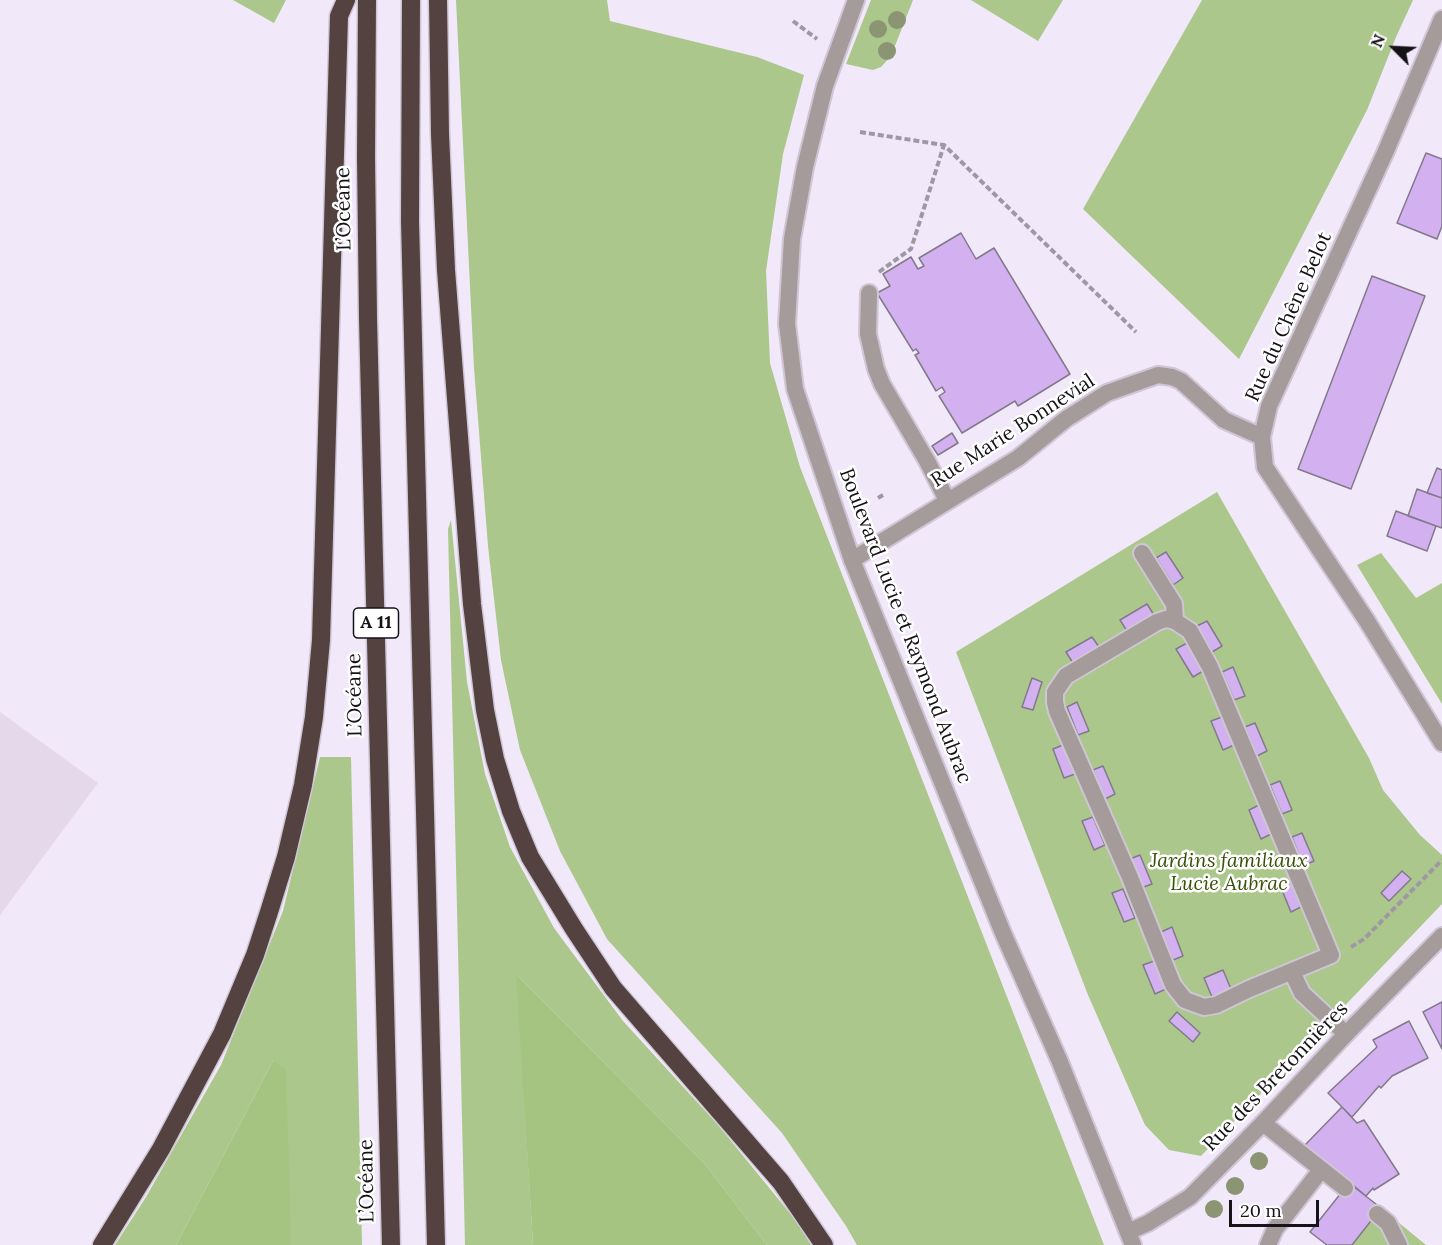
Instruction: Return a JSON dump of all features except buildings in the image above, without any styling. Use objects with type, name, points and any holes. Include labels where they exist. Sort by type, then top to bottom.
[{"type":"highway","points":[[102,1245],[161,1149],[222,1034],[255,955],[269,912],[286,857],[303,785],[314,717],[321,640],[339,16],[346,0]]},
{"type":"highway","name":"L’Océane","points":[[367,0],[368,318],[392,1245]]},
{"type":"highway","name":"A 11","points":[[411,0],[410,221],[436,1245]]},
{"type":"highway","points":[[438,0],[440,134],[460,455],[472,604],[482,687],[498,770],[511,811],[530,857],[555,901],[613,988],[781,1182],[824,1245]]},
{"type":"street","name":"Boulevard Lucie et Raymond Aubrac","points":[[855,0],[825,86],[805,167],[792,239],[788,324],[795,389],[852,560],[999,922],[1060,1062],[1131,1238]]},
{"type":"street","name":"Rue du Chêne Belot","points":[[1442,19],[1385,153],[1269,406],[1262,437],[1265,467],[1367,621],[1442,743]]},
{"type":"street","points":[[868,293],[868,334],[876,369],[882,384],[947,500]]},
{"type":"street","name":"Rue Marie Bonnevial","points":[[852,560],[1018,458],[1066,419],[1107,393],[1158,375],[1181,381],[1224,420],[1262,437]]},
{"type":"street","points":[[1142,553],[1174,604],[1175,621]]},
{"type":"street","points":[[1175,621],[1190,631],[1210,667],[1331,955],[1216,1005],[1204,1007],[1193,1005],[1178,993],[1057,711],[1055,692],[1066,676],[1156,622],[1175,621]]},
{"type":"street","name":"Rue des Bretonnières","points":[[1131,1238],[1190,1197],[1442,936]]},
{"type":"street","points":[[1292,972],[1302,993],[1346,1034]]},
{"type":"street","points":[[1263,1123],[1345,1188]]},
{"type":"street","points":[[1268,1245],[1275,1229],[1321,1170]]},
{"type":"street","points":[[1377,1214],[1388,1223],[1399,1245]]},
{"type":"path","points":[[793,21],[817,39]]},
{"type":"path","points":[[860,132],[944,145],[1136,332]]},
{"type":"path","points":[[868,293],[877,273],[911,249],[944,145]]},
{"type":"path","points":[[878,498],[883,495]]},
{"type":"path","points":[[1331,955],[1349,949],[1364,939],[1442,860]]},
{"type":"shaded area","points":[[0,712],[98,783],[0,915]]},
{"type":"green space","points":[[233,0],[286,0],[274,23]]},
{"type":"green space","points":[[456,0],[607,0],[610,21],[757,57],[804,75],[783,154],[766,271],[770,363],[800,467],[1104,1245],[857,1245],[782,1133],[607,939],[560,851],[520,750],[501,660],[488,546],[474,368]]},
{"type":"green space","points":[[871,0],[913,0],[891,56],[881,67],[873,70],[846,64]]},
{"type":"green space","points":[[971,0],[1063,0],[1038,41]]},
{"type":"green space","points":[[1202,0],[1413,0],[1367,110],[1239,359],[1083,209]]},
{"type":"green space","name":"Jardins familiaux Lucie Aubrac","points":[[1217,492],[1369,758],[1383,790],[1420,835],[1442,855],[1442,904],[1201,1156],[1169,1150],[1145,1125],[1088,995],[956,652]]},
{"type":"green space","points":[[451,520],[467,682],[485,774],[510,847],[554,928],[623,1021],[718,1125],[797,1222],[811,1245],[767,1245],[704,1163],[517,975],[533,1245],[465,1245],[448,529]]},
{"type":"green space","points":[[1381,553],[1416,598],[1442,583],[1442,704],[1357,565]]},
{"type":"green space","points":[[320,757],[351,757],[362,1245],[291,1245],[273,1061],[176,1245],[115,1245],[146,1197],[221,1065],[283,911]]},
{"type":"green space","points":[[516,974],[704,1163],[767,1245],[533,1245]]},
{"type":"green space","points":[[273,1061],[286,1069],[291,1245],[176,1245]]},
{"type":"green space","points":[[1381,1208],[1426,1245],[1352,1245]]}]
